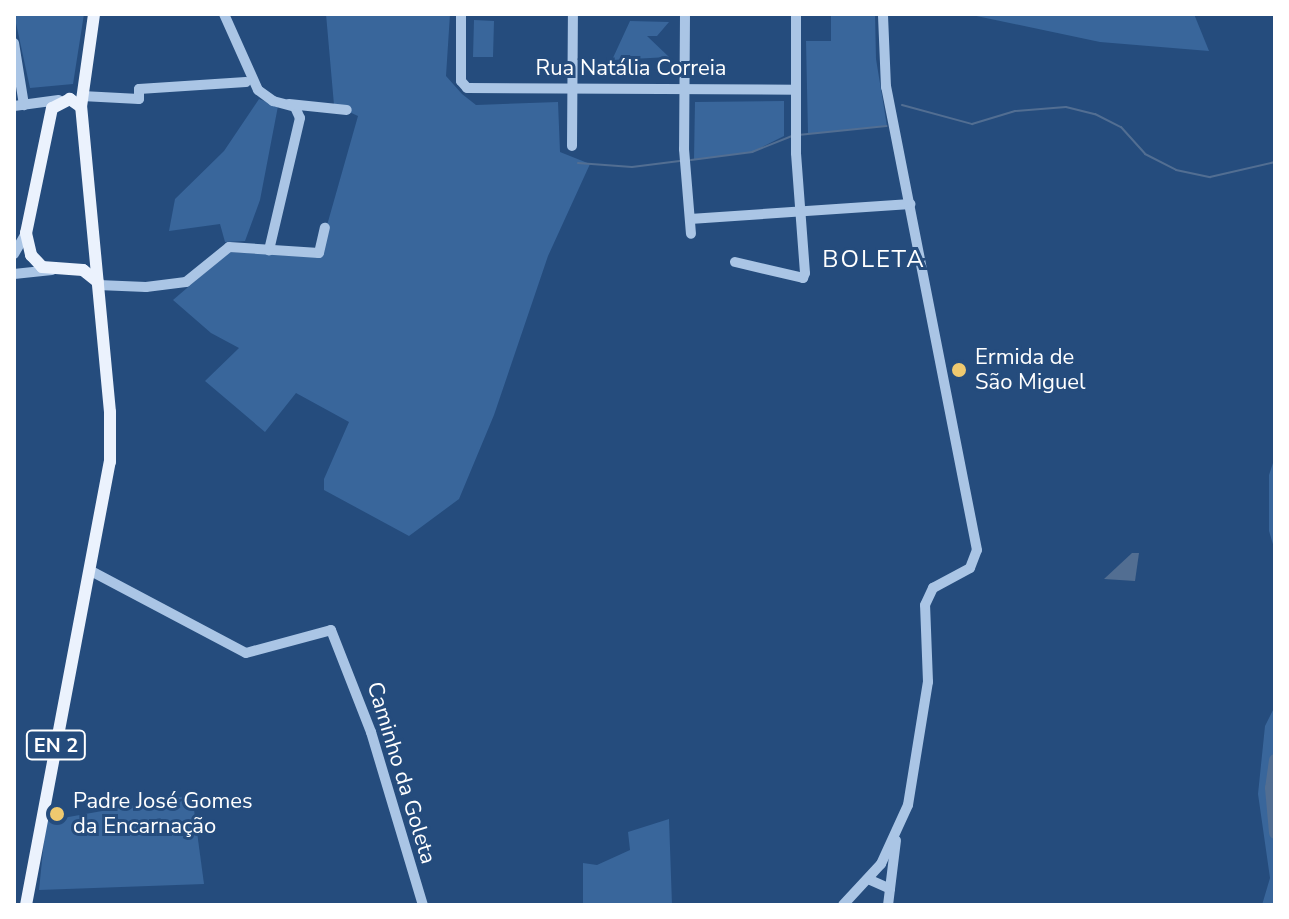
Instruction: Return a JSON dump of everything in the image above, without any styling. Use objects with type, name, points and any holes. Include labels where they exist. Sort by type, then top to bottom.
[{"type":"main road","name":"EN 2","points":[[26,904],[91,571],[111,431],[82,96],[94,14]]},
{"type":"main road","points":[[82,96],[61,100],[49,122],[26,233],[31,255],[53,270],[83,270],[98,283]]},
{"type":"main road","points":[[83,270],[95,257]]},
{"type":"street","points":[[224,14],[258,90],[273,101],[347,110]]},
{"type":"street","name":"Rua Natália Correia","points":[[461,14],[461,81],[467,88],[796,90]]},
{"type":"street","points":[[572,146],[573,14]]},
{"type":"street","points":[[685,14],[684,152],[691,234]]},
{"type":"street","points":[[735,262],[803,278],[795,132],[796,14]]},
{"type":"street","points":[[883,14],[886,87],[977,550],[970,568],[933,588],[925,605],[928,682],[908,805],[897,835],[888,905]]},
{"type":"street","points":[[14,43],[22,105]]},
{"type":"street","points":[[82,96],[139,99],[139,89],[246,82]]},
{"type":"street","points":[[22,105],[61,100]]},
{"type":"street","points":[[269,250],[300,124],[295,107],[288,104]]},
{"type":"street","points":[[22,105],[41,108],[49,122]]},
{"type":"street","points":[[690,219],[910,204]]},
{"type":"street","points":[[98,283],[178,284],[229,247],[319,253],[325,228]]},
{"type":"street","points":[[14,254],[26,233]]},
{"type":"street","points":[[14,274],[53,270]]},
{"type":"street","name":"Caminho da Goleta","points":[[91,571],[246,653],[331,630],[371,732],[423,905]]},
{"type":"street","points":[[843,905],[868,879],[897,835]]},
{"type":"street","points":[[868,879],[890,889]]},
{"type":"shaded area","points":[[14,14],[84,14],[73,84],[30,88]]},
{"type":"shaded area","points":[[326,14],[450,14],[446,76],[462,94],[476,105],[558,102],[560,152],[590,164],[548,256],[494,415],[459,499],[409,536],[324,490],[324,479],[349,422],[296,393],[265,432],[205,381],[239,348],[211,333],[173,300],[229,252],[318,257],[358,116],[334,105]]},
{"type":"shaded area","points":[[831,14],[875,14],[876,59],[887,126],[808,134],[806,41],[831,41]]},
{"type":"shaded area","points":[[967,14],[1194,14],[1209,51],[1100,42]]},
{"type":"shaded area","points":[[474,20],[494,21],[493,57],[473,57]]},
{"type":"shaded area","points":[[630,21],[669,22],[657,36],[647,36],[669,57],[612,60]]},
{"type":"shaded area","points":[[259,99],[278,106],[260,200],[245,241],[225,242],[220,224],[169,231],[175,199],[224,151]]},
{"type":"shaded area","points":[[784,101],[784,136],[752,152],[694,160],[695,102]]},
{"type":"shaded area","points":[[1275,457],[1275,551],[1269,531],[1269,475]]},
{"type":"shaded area","points":[[1132,553],[1139,553],[1135,581],[1104,579]]},
{"type":"shaded area","points":[[1275,706],[1275,905],[1262,905],[1270,878],[1258,794],[1265,726]]},
{"type":"shaded area","points":[[192,795],[204,884],[39,890],[46,821]]},
{"type":"shaded area","points":[[669,819],[672,905],[583,905],[583,863],[597,865],[630,850],[628,832]]},
{"type":"waterway","points":[[902,105],[972,124],[1015,111],[1066,107],[1095,114],[1121,127],[1145,154],[1176,170],[1210,177],[1275,162]]},
{"type":"waterway","points":[[798,135],[887,126]]},
{"type":"waterway","points":[[691,160],[752,152],[792,136]]},
{"type":"waterway","points":[[578,163],[632,167],[680,161]]},
{"type":"waterway","points":[[1275,760],[1271,788],[1275,833]]},
{"type":"place","name":"Ermida de São Miguel","points":[[959,370]]},
{"type":"place","name":"Padre José Gomes da Encarnação","points":[[57,814]]},
{"type":"district","name":"BOLETA","points":[[874,260]]}]
